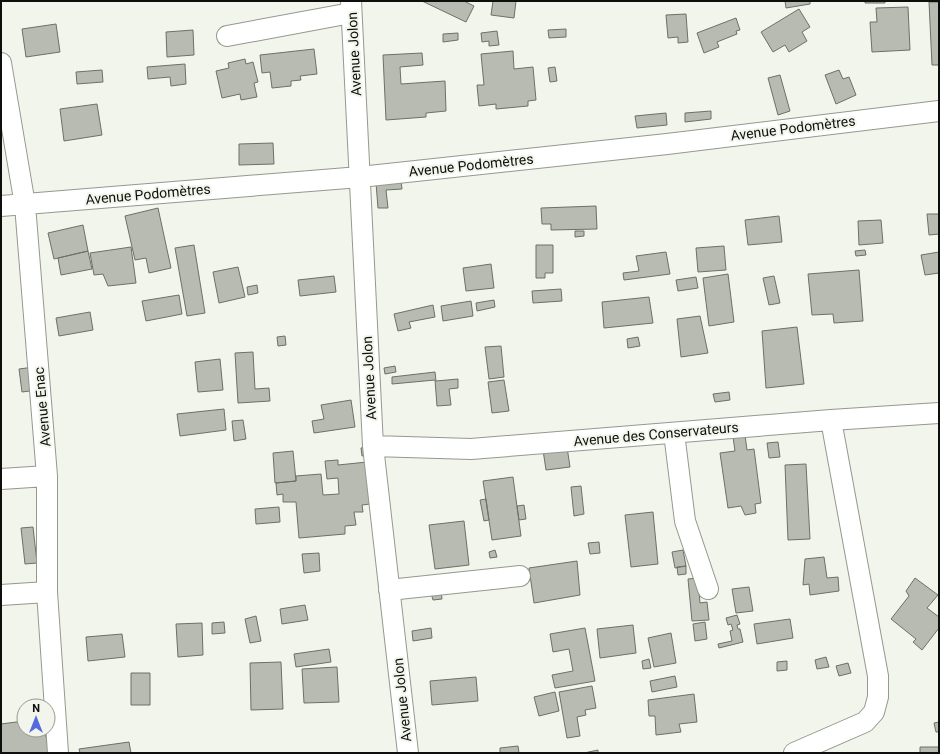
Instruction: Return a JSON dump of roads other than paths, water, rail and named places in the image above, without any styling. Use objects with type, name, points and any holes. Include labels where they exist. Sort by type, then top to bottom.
[{"type":"street","points":[[227,36],[351,7]]},
{"type":"street","name":"Avenue Jolon","points":[[351,7],[373,446],[408,753]]},
{"type":"street","name":"Avenue Enac","points":[[1,63],[25,205],[47,476],[47,592],[58,753]]},
{"type":"street","name":"Avenue Podomètres","points":[[1,206],[360,177],[667,144],[939,111]]},
{"type":"street","name":"Avenue des Conservateurs","points":[[373,446],[471,449],[831,420],[939,413]]},
{"type":"street","points":[[794,753],[865,722],[874,712],[878,697],[878,676],[831,420]]},
{"type":"street","points":[[674,433],[684,521],[708,588]]},
{"type":"street","points":[[1,479],[47,476]]},
{"type":"street","points":[[389,590],[520,576]]},
{"type":"street","points":[[1,595],[47,592]]}]
